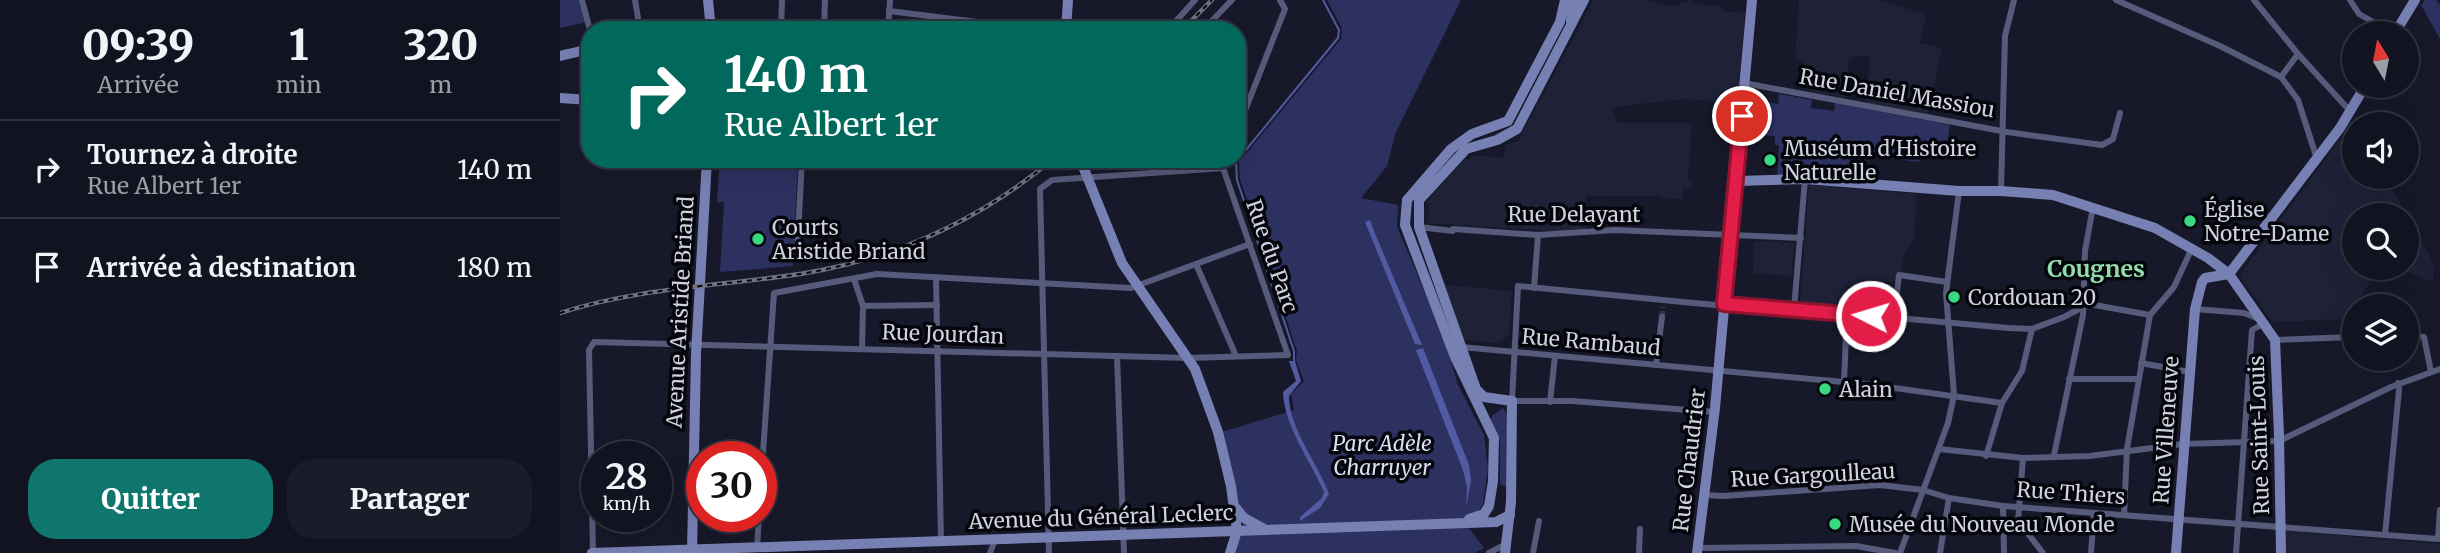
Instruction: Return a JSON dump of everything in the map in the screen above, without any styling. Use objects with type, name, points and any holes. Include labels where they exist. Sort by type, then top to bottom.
[{"type":"street","points":[[582,0],[588,21]]},
{"type":"street","points":[[635,0],[638,21]]},
{"type":"street","points":[[708,0],[710,21]]},
{"type":"street","points":[[781,21],[782,0]]},
{"type":"street","points":[[824,21],[825,0]]},
{"type":"street","points":[[888,21],[890,0]]},
{"type":"street","points":[[1067,21],[1068,0]]},
{"type":"street","points":[[1212,21],[1232,0]]},
{"type":"street","points":[[1246,108],[1285,9],[1280,0]]},
{"type":"street","points":[[1455,522],[1484,514],[1492,496],[1494,438],[1455,357],[1405,225],[1407,200],[1451,149],[1472,134],[1508,121],[1560,22],[1564,0]]},
{"type":"street","points":[[1571,25],[1573,0]]},
{"type":"street","points":[[1584,0],[1517,128],[1496,140],[1466,149],[1419,200],[1419,227],[1476,389],[1484,397],[1497,401],[1715,412]]},
{"type":"street","name":"Rue Chaudrier","points":[[1697,551],[1715,412],[1752,0]]},
{"type":"street","points":[[2001,191],[2006,36],[2014,0]]},
{"type":"street","points":[[2116,0],[2220,46],[2281,77],[2298,100],[2317,159]]},
{"type":"street","points":[[2254,0],[2351,112],[2359,98]]},
{"type":"street","points":[[2350,0],[2359,14],[2372,21]]},
{"type":"street","points":[[2402,21],[2416,0]]},
{"type":"street","points":[[1175,21],[1192,1]]},
{"type":"street","points":[[889,11],[970,21]]},
{"type":"street","points":[[560,55],[581,51]]},
{"type":"street","points":[[2281,77],[2298,54]]},
{"type":"street","name":"Rue Daniel Massiou","points":[[1744,83],[2003,130],[2103,145],[2113,139],[2120,113]]},
{"type":"street","points":[[560,98],[581,99]]},
{"type":"street","points":[[1737,181],[1805,179],[1959,191],[2053,194],[2155,228],[2192,248],[2230,274],[2342,124]]},
{"type":"street","name":"Avenue Aristide Briand","points":[[692,551],[699,276],[706,168]]},
{"type":"street","points":[[802,168],[797,254],[824,256]]},
{"type":"street","points":[[1083,168],[1117,253],[1195,369],[1218,432],[1234,507],[1237,531],[1230,553]]},
{"type":"street","points":[[1049,553],[1040,189],[1052,180],[1223,168]]},
{"type":"street","name":"Rue du Parc","points":[[1223,168],[1287,355]]},
{"type":"street","points":[[1794,309],[1805,179]]},
{"type":"street","points":[[1697,551],[1856,546],[1897,553],[1939,449],[1954,395],[1947,282],[1959,191]]},
{"type":"street","points":[[2054,455],[2084,306],[2085,251],[2093,207]]},
{"type":"street","name":"Rue Delayant","points":[[1419,227],[1538,235],[1615,230],[1801,238]]},
{"type":"street","points":[[1534,288],[1538,235]]},
{"type":"street","points":[[763,441],[774,293],[877,274],[1138,287],[1250,244]]},
{"type":"street","points":[[2124,515],[2127,450],[2150,315],[2174,287],[2192,248]]},
{"type":"street","points":[[1196,264],[1236,356]]},
{"type":"street","name":"Rue Villeneuve","points":[[2176,553],[2196,309],[2205,278],[2230,274]]},
{"type":"street","name":"Rue Saint-Louis","points":[[2230,274],[2275,340],[2281,553]]},
{"type":"street","points":[[1894,318],[1899,275],[1947,282]]},
{"type":"street","points":[[936,278],[941,542]]},
{"type":"street","points":[[853,279],[863,306],[862,349]]},
{"type":"street","points":[[1489,553],[1505,549],[1510,515],[1518,286],[1663,304],[1724,304],[2032,329],[2094,304],[2150,315]]},
{"type":"street","points":[[863,306],[937,305]]},
{"type":"street","points":[[2196,309],[2244,313],[2264,324]]},
{"type":"street","points":[[1844,382],[1847,314]]},
{"type":"street","points":[[1656,365],[1662,317]]},
{"type":"street","points":[[2236,553],[2252,330],[2264,324]]},
{"type":"street","points":[[1986,456],[2002,403],[2022,371],[2032,329]]},
{"type":"street","points":[[2419,336],[2424,337],[2431,372]]},
{"type":"street","points":[[2275,340],[2342,337]]},
{"type":"street","name":"Rue Jourdan","points":[[592,553],[589,350],[590,345],[600,341],[1188,358],[1287,355]]},
{"type":"street","name":"Rue Rambaud","points":[[1461,347],[1844,382],[2002,403]]},
{"type":"street","points":[[1117,356],[1124,553]]},
{"type":"street","points":[[1550,402],[1555,356]]},
{"type":"street","points":[[2141,363],[2189,372]]},
{"type":"street","points":[[1939,449],[2023,458],[2090,456],[2183,444],[2279,440],[2398,383],[2440,369]]},
{"type":"street","points":[[2069,379],[2138,379]]},
{"type":"street","points":[[2385,535],[2398,383]]},
{"type":"street","points":[[1484,419],[1497,401]]},
{"type":"street","points":[[2023,458],[2018,521],[2043,553]]},
{"type":"street","points":[[1493,481],[1502,495],[1511,502]]},
{"type":"street","name":"Rue Gargoulleau","points":[[1704,495],[1724,496],[1869,485],[1923,489]]},
{"type":"street","name":"Rue Thiers","points":[[1923,489],[1949,498],[2003,506],[2438,539],[2440,510]]},
{"type":"street","points":[[1940,553],[1949,498]]},
{"type":"street","points":[[2003,506],[2004,553]]},
{"type":"street","points":[[1234,507],[1244,518],[1266,530]]},
{"type":"street","points":[[2091,553],[2094,513]]},
{"type":"street","name":"Avenue du Général Leclerc","points":[[592,553],[757,548],[836,549],[941,542],[1496,522],[1510,515]]},
{"type":"street","points":[[1533,553],[1539,521]]},
{"type":"street","points":[[1639,553],[1640,529]]},
{"type":"street","points":[[757,548],[758,532]]},
{"type":"street","points":[[990,553],[995,540]]},
{"type":"shaded area","points":[[1594,0],[1643,0],[1673,6],[1692,0],[1692,4],[1722,6],[1722,11],[1745,13],[1738,93],[1731,93],[1730,102],[1684,99],[1612,107],[1618,123],[1692,123],[1688,180],[1693,181],[1692,188],[1683,188],[1682,199],[1659,196],[1586,196],[1586,229],[1556,231],[1428,223],[1427,201],[1465,158],[1468,160],[1472,155],[1504,158],[1505,145],[1518,141]]},
{"type":"shaded area","points":[[1799,0],[1878,0],[1926,14],[1920,43],[1942,48],[1928,114],[1867,103],[1870,55],[1849,57],[1845,99],[1836,95],[1813,93],[1812,76],[1808,76],[1808,71],[1804,71],[1803,59],[1795,59]]},
{"type":"shaded area","points":[[2342,136],[2342,189],[2392,189],[2400,203],[2342,203],[2342,280],[2371,280],[2362,294],[2342,294],[2342,319],[2272,322],[2239,276]]},
{"type":"shaded area","points":[[1809,185],[1917,194],[1914,240],[1904,255],[1901,272],[1897,272],[1895,282],[1867,281],[1866,287],[1846,286],[1845,309],[1800,305]]},
{"type":"shaded area","points":[[1370,220],[1422,345],[1415,344],[1365,222]]},
{"type":"shaded area","points":[[2419,237],[2434,264],[2433,282],[2419,277]]},
{"type":"shaded area","points":[[1754,241],[1794,243],[1791,276],[1753,273]]},
{"type":"shaded area","points":[[1444,285],[1512,291],[1509,335],[1498,343],[1463,340]]},
{"type":"shaded area","points":[[1423,348],[1469,465],[1471,481],[1466,507],[1467,487],[1463,470],[1416,350]]},
{"type":"shaded area","points":[[1289,361],[1295,361],[1301,381],[1289,396],[1290,408],[1299,433],[1329,494],[1320,508],[1300,521],[1300,517],[1322,498],[1324,492],[1288,418],[1283,392],[1296,381]]},
{"type":"shaded area","points":[[2286,531],[2440,544],[2440,553],[2285,553]]},
{"type":"green space","points":[[560,0],[582,0],[588,21],[560,28]]},
{"type":"green space","name":"Parc Adèle Charruyer","points":[[1327,0],[1461,0],[1396,132],[1387,166],[1361,198],[1398,205],[1397,227],[1442,332],[1458,385],[1484,435],[1488,469],[1483,504],[1468,527],[1484,548],[1475,553],[1233,553],[1244,529],[1222,432],[1294,410],[1291,394],[1304,381],[1296,360],[1297,351],[1240,179],[1239,168],[1246,168],[1246,154],[1341,39],[1342,28]]},
{"type":"green space","points":[[2425,0],[2436,0],[2440,5],[2440,39],[2421,5]]},
{"type":"green space","points":[[1779,94],[1812,100],[1811,108],[1834,111],[1835,103],[1950,125],[1945,157],[1922,154],[1919,162],[1867,155],[1863,178],[1846,177],[1847,168],[1841,166],[1839,177],[1777,176],[1779,145],[1775,145],[1775,136],[1752,135],[1752,131],[1746,129],[1749,106],[1754,105],[1755,100],[1778,104]]},
{"type":"green space","name":"Courts Aristide Briand","points":[[719,168],[798,168],[793,266],[720,272],[724,202],[717,202]]},
{"type":"green space","points":[[1503,408],[1510,418],[1507,488],[1500,484],[1500,442],[1490,421],[1493,415]]},
{"type":"waterway","points":[[1246,150],[1338,38],[1339,30],[1323,0]]},
{"type":"waterway","points":[[1236,168],[1237,180],[1294,351],[1294,362]]},
{"type":"tunnel","points":[[1662,317],[1663,307]]},
{"type":"railway","points":[[1191,21],[1212,0]]},
{"type":"railway","points":[[560,313],[619,298],[800,274],[869,258],[934,234],[966,218],[996,201],[1042,168]]},
{"type":"place","name":"Muséum d'Histoire Naturelle","points":[[1770,160]]},
{"type":"place","name":"Église Notre-Dame","points":[[2190,221]]},
{"type":"place","name":"Courts Aristide Briand","points":[[758,239]]},
{"type":"place","name":"Cordouan 20","points":[[1954,297]]},
{"type":"place","name":"Alain","points":[[1825,389]]},
{"type":"place","name":"Musée du Nouveau Monde","points":[[1835,524]]},
{"type":"district","name":"Cougnes","points":[[2096,268]]},
{"type":"route","points":[[1742,116],[1724,304],[1871,316]]}]
